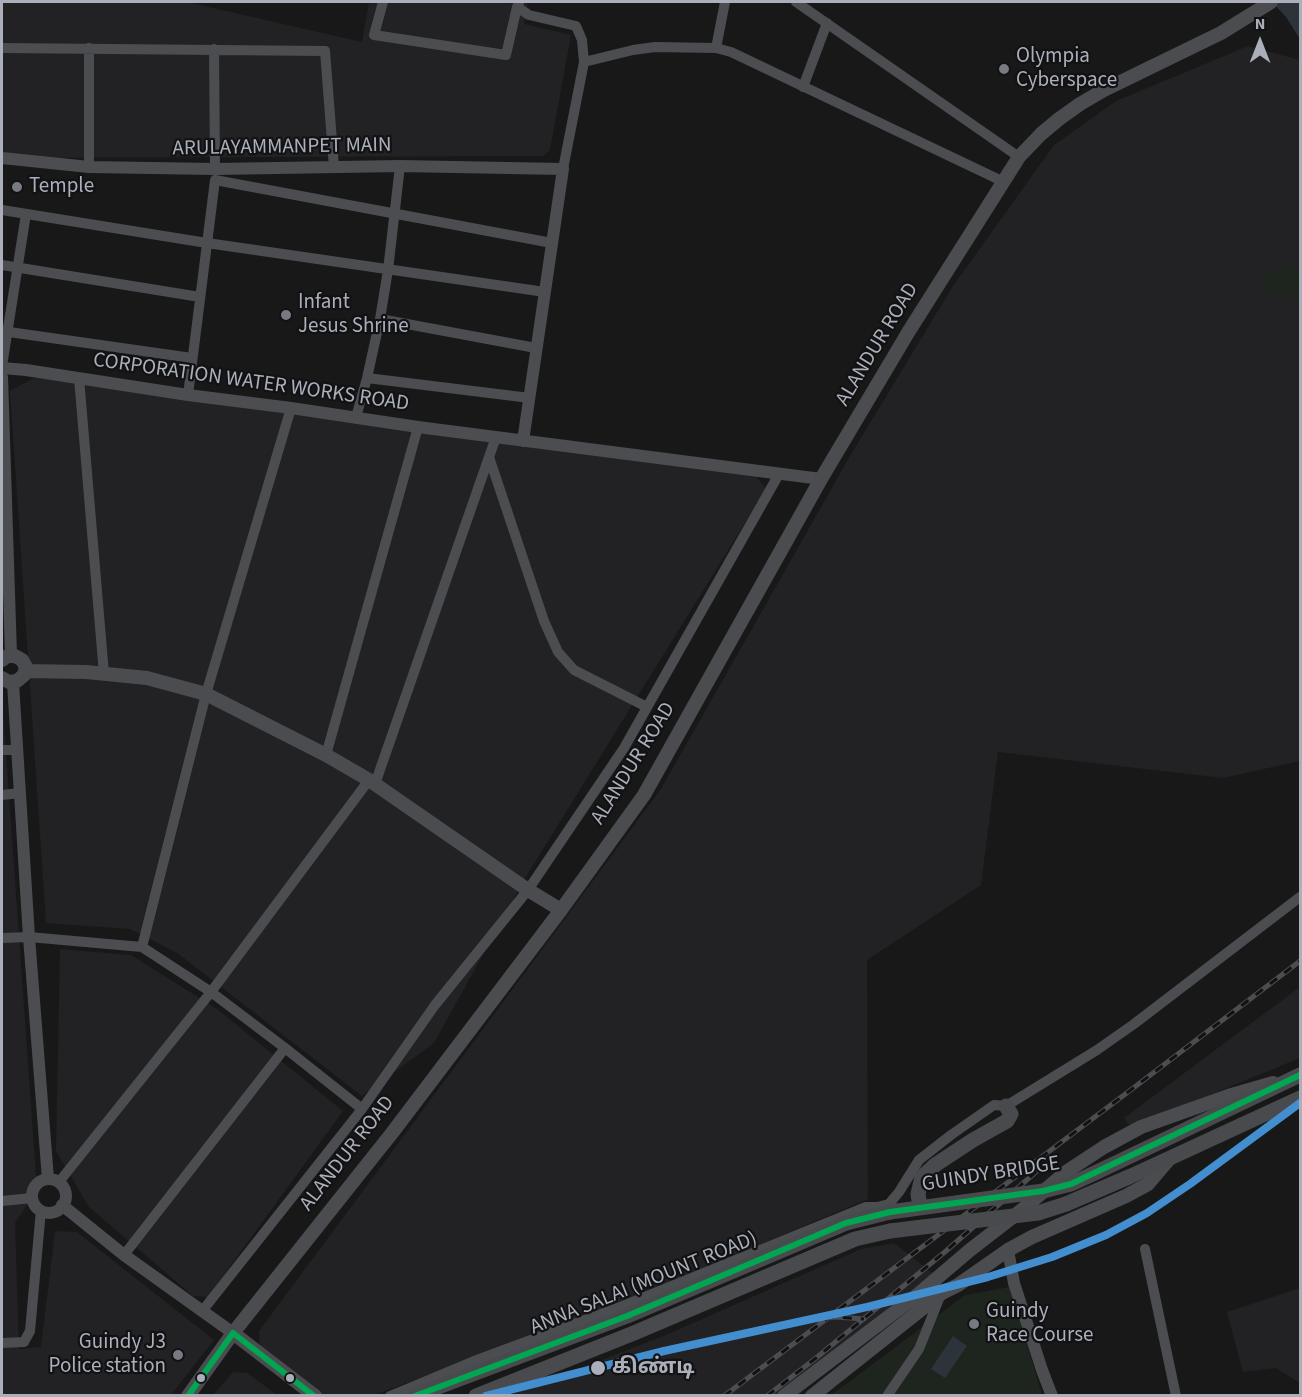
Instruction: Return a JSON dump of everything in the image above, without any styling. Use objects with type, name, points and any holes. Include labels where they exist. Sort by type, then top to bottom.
[{"type":"main road","name":"ALANDUR ROAD","points":[[188,1395],[233,1333],[392,1134],[561,910],[644,795],[821,479],[909,331],[1019,157],[1031,143],[1059,119],[1104,90],[1221,33],[1271,2]]},
{"type":"main road","points":[[6,658],[15,656],[22,660],[26,667],[21,679],[7,680]]},
{"type":"main road","points":[[25,671],[86,672],[147,678],[206,694],[326,755],[372,782],[528,890],[561,910]]},
{"type":"main road","points":[[784,1395],[916,1296],[1066,1172],[1104,1148],[1141,1127],[1228,1096],[1300,1075]]},
{"type":"main road","name":"GUINDY BRIDGE","points":[[890,1212],[1043,1191],[1071,1184],[1300,1075]]},
{"type":"main road","points":[[801,1383],[812,1395],[942,1293],[958,1285],[1008,1250],[1149,1184],[1170,1158],[1300,1098]]},
{"type":"main road","points":[[920,1208],[918,1194],[922,1178],[935,1165],[1007,1121],[1011,1114],[1006,1106]]},
{"type":"main road","name":"GUINDY BRIDGE","points":[[890,1231],[1038,1213],[1066,1204],[1170,1158]]},
{"type":"main road","name":"ANNA SALAI (MOUNT ROAD)","points":[[414,1395],[627,1316],[846,1223],[890,1212]]},
{"type":"main road","name":"ANNA SALAI (MOUNT ROAD)","points":[[476,1395],[634,1333],[855,1239],[890,1231]]},
{"type":"main road","points":[[233,1333],[315,1395]]},
{"type":"street","points":[[383,2],[374,35],[506,55],[518,4]]},
{"type":"street","points":[[716,48],[725,2]]},
{"type":"street","points":[[796,2],[1019,157]]},
{"type":"street","points":[[518,4],[529,15],[576,26],[582,40],[584,62],[552,243],[523,441]]},
{"type":"street","points":[[803,87],[827,23]]},
{"type":"street","points":[[584,62],[655,47],[716,48],[731,52],[1004,182]]},
{"type":"street","points":[[2,48],[325,51],[334,167]]},
{"type":"street","points":[[89,48],[89,167]]},
{"type":"street","points":[[188,395],[215,175],[214,50]]},
{"type":"street","name":"ARULAYAMMANPET MAIN","points":[[2,158],[89,167],[215,175],[334,167],[564,169]]},
{"type":"street","points":[[356,417],[380,319],[400,166]]},
{"type":"street","points":[[215,175],[395,214],[552,243]]},
{"type":"street","points":[[2,210],[207,243],[545,292]]},
{"type":"street","points":[[2,367],[4,331],[18,268],[26,214]]},
{"type":"street","points":[[2,265],[200,297]]},
{"type":"street","points":[[380,319],[536,348]]},
{"type":"street","points":[[4,331],[192,358]]},
{"type":"street","name":"CORPORATION WATER WORKS ROAD","points":[[2,367],[418,427],[821,479]]},
{"type":"street","points":[[2,376],[6,658]]},
{"type":"street","points":[[79,378],[104,674]]},
{"type":"street","points":[[367,378],[530,398]]},
{"type":"street","points":[[142,947],[206,694],[291,408]]},
{"type":"street","points":[[326,755],[418,427]]},
{"type":"street","points":[[7,680],[17,750],[29,937],[54,1181],[65,1192],[62,1205],[52,1212],[41,1210],[34,1203],[32,1198],[34,1188],[38,1183],[54,1181],[211,992],[372,782],[496,437]]},
{"type":"street","points":[[489,457],[544,621],[558,652],[574,670],[647,707]]},
{"type":"street","points":[[203,1310],[362,1109],[435,1005],[528,890],[624,748],[779,474]]},
{"type":"street","points":[[2,750],[17,750]]},
{"type":"street","points":[[2,795],[20,793]]},
{"type":"street","points":[[390,1395],[623,1306],[866,1207],[889,1204],[919,1160],[951,1135],[994,1105],[1006,1106],[1096,1050],[1300,897]]},
{"type":"street","points":[[2,938],[29,937],[142,947],[211,992],[362,1109]]},
{"type":"street","points":[[124,1255],[285,1048]]},
{"type":"street","points":[[2,1201],[32,1198]]},
{"type":"street","points":[[62,1205],[124,1255],[233,1333]]},
{"type":"street","points":[[2,1343],[24,1342],[30,1331],[41,1210]]},
{"type":"street","points":[[1145,1249],[1176,1395]]},
{"type":"street","points":[[1008,1250],[1014,1283],[1052,1395]]},
{"type":"street","points":[[887,1395],[919,1349],[942,1293]]},
{"type":"shaded area","points":[[2,2],[187,2],[362,42],[369,2],[528,2],[524,24],[571,35],[550,150],[543,156],[2,158]]},
{"type":"shaded area","points":[[1272,2],[1300,2],[1300,39],[1286,17]]},
{"type":"shaded area","points":[[1248,46],[1300,60],[1300,761],[1223,778],[998,752],[981,885],[867,960],[868,1199],[594,1314],[374,1395],[321,1395],[260,1347],[259,1331],[661,789],[850,456],[953,286],[1054,145],[1116,101]]},
{"type":"shaded area","points":[[1286,268],[1300,271],[1300,298],[1275,295],[1266,291],[1262,283],[1263,277],[1268,273]]},
{"type":"shaded area","points":[[34,378],[74,381],[269,411],[755,475],[766,489],[527,875],[434,1043],[362,1096],[177,953],[130,929],[46,923],[10,391]]},
{"type":"shaded area","points":[[2,697],[37,1190],[15,1223],[19,1349],[41,1347],[55,1231],[77,1232],[214,1340],[171,1395],[2,1395]]},
{"type":"shaded area","points":[[60,949],[131,955],[217,1009],[343,1111],[208,1297],[193,1296],[89,1207],[56,1151]]},
{"type":"shaded area","points":[[1300,987],[1300,1058],[1131,1127],[1124,1118]]},
{"type":"shaded area","points":[[894,1243],[940,1279],[780,1395],[509,1396],[668,1334],[861,1249]]},
{"type":"shaded area","name":"Guindy Race Course","points":[[1010,1287],[1042,1395],[830,1396],[965,1295]]},
{"type":"shaded area","points":[[1300,1288],[1300,1383],[1276,1368],[1243,1372],[1227,1312]]},
{"type":"shaded area","points":[[953,1336],[967,1346],[945,1378],[931,1369]]},
{"type":"shaded area","points":[[233,1372],[247,1373],[277,1395],[213,1395]]},
{"type":"railway","points":[[724,1396],[1300,961]]},
{"type":"railway","points":[[767,1396],[946,1251],[1046,1163]]},
{"type":"railway","points":[[807,1320],[836,1317],[864,1319]]},
{"type":"transit line","points":[[415,1396],[627,1316],[846,1223],[890,1212],[1043,1191],[1071,1184],[1300,1075]]},
{"type":"transit line","points":[[486,1396],[664,1351],[867,1307],[988,1277],[1052,1257],[1106,1235],[1147,1213],[1300,1103]]},
{"type":"transit line","points":[[188,1396],[233,1333],[314,1396]]},
{"type":"place","name":"Olympia Cyberspace","points":[[1004,69]]},
{"type":"place","name":"Temple","points":[[17,187]]},
{"type":"place","name":"Infant Jesus Shrine","points":[[286,315]]},
{"type":"place","name":"Guindy Race Course","points":[[974,1324]]},
{"type":"place","name":"Guindy J3 Police station","points":[[178,1355]]},
{"type":"place","name":"கிண்டி","points":[[598,1368]]}]
